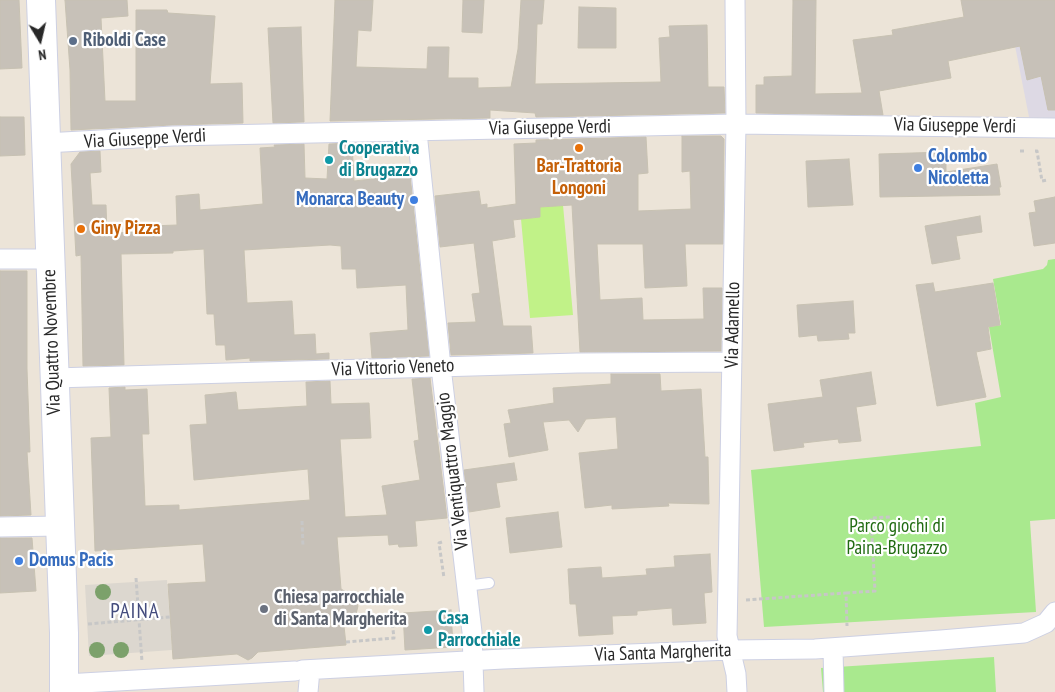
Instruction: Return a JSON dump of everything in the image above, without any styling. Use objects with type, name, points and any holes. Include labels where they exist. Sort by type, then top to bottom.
[{"type":"main road","name":"Via Quattro Novembre","points":[[41,0],[64,688]]},
{"type":"street","name":"Via Adamello","points":[[736,0],[736,124],[727,636],[736,674],[737,692]]},
{"type":"street","name":"Via Giuseppe Verdi","points":[[45,143],[174,136],[736,124],[1055,128]]},
{"type":"street","name":"Via Ventiquattro Maggio","points":[[417,132],[441,367],[472,632],[474,692]]},
{"type":"street","points":[[0,259],[49,259]]},
{"type":"street","name":"Via Vittorio Veneto","points":[[54,378],[577,363],[732,362]]},
{"type":"street","points":[[0,527],[60,526]]},
{"type":"street","name":"Via Santa Margherita","points":[[64,688],[302,670],[473,661],[731,650],[833,648],[1024,633],[1046,623],[1055,612]]},
{"type":"street","points":[[833,648],[834,692]]},
{"type":"street","points":[[302,670],[308,692]]},
{"type":"lane","points":[[466,586],[489,583]]},
{"type":"path","points":[[1020,150],[1025,151]]},
{"type":"path","points":[[1035,151],[1037,151],[1042,181],[1047,180]]},
{"type":"path","points":[[746,600],[874,591],[871,518],[890,517]]},
{"type":"path","points":[[302,521],[303,548]]},
{"type":"path","points":[[136,578],[143,665]]},
{"type":"path","points":[[846,593],[847,626]]},
{"type":"path","points":[[346,642],[394,638],[391,613]]},
{"type":"path","points":[[88,624],[170,617]]},
{"type":"shaded area","points":[[1006,0],[1055,0],[1055,118],[1029,117]]},
{"type":"shaded area","points":[[167,580],[172,650],[89,656],[85,585]]},
{"type":"green space","points":[[563,205],[573,315],[530,318],[521,219],[540,217],[540,207]]},
{"type":"green space","name":"Parco giochi di Paina-Brugazzo","points":[[1055,259],[1055,519],[1030,521],[1036,612],[764,627],[751,470],[981,446],[975,403],[1001,397],[989,327],[1001,325],[993,279],[1043,269],[1047,265],[1048,260]]},
{"type":"green space","points":[[994,657],[996,692],[823,692],[821,668]]},
{"type":"building","points":[[0,0],[19,0],[22,68],[0,69]]},
{"type":"building","points":[[65,0],[127,0],[128,16],[101,18],[105,101],[136,101],[136,10],[167,10],[168,13],[215,16],[210,84],[242,83],[243,123],[71,130],[70,70]]},
{"type":"building","points":[[335,0],[373,0],[371,31],[358,30],[356,67],[427,69],[428,47],[449,47],[448,78],[478,78],[478,88],[511,87],[518,49],[521,0],[544,0],[542,24],[537,24],[535,84],[661,82],[659,38],[670,37],[669,26],[707,25],[708,87],[724,87],[725,113],[536,117],[535,113],[490,110],[490,118],[330,121]]},
{"type":"building","points":[[463,0],[484,0],[482,33],[462,32]]},
{"type":"building","points":[[793,0],[816,0],[815,94],[862,93],[853,40],[893,35],[892,30],[964,17],[961,0],[1055,0],[1055,110],[1048,110],[1041,76],[1027,80],[1020,46],[948,61],[951,78],[879,91],[883,115],[756,113],[756,85],[764,85],[764,77],[792,76]]},
{"type":"building","points":[[579,7],[616,8],[616,48],[578,48]]},
{"type":"building","points":[[301,27],[304,122],[273,123],[268,28]]},
{"type":"building","points":[[0,117],[24,117],[25,155],[0,156]]},
{"type":"building","points":[[682,136],[721,136],[724,139],[723,244],[685,244],[687,286],[645,288],[643,244],[597,244],[600,300],[642,298],[643,320],[704,319],[703,288],[722,288],[721,351],[580,352],[572,205],[540,207],[540,217],[513,220],[515,237],[492,241],[503,326],[531,326],[533,353],[451,355],[448,323],[476,322],[472,294],[480,293],[474,243],[440,247],[435,196],[479,191],[481,205],[487,204],[487,208],[516,204],[514,144],[536,143],[536,140],[646,137],[648,173],[638,174],[638,211],[691,209],[690,171],[682,172]]},
{"type":"building","points":[[352,143],[354,181],[410,175],[429,356],[372,358],[370,333],[408,330],[406,285],[357,288],[356,269],[342,269],[341,246],[330,245],[244,250],[247,303],[292,301],[294,335],[315,334],[316,354],[329,353],[329,359],[250,361],[250,358],[226,360],[225,345],[216,345],[214,314],[207,314],[204,249],[173,251],[173,253],[121,254],[124,365],[83,366],[81,255],[76,256],[71,164],[80,152],[100,151],[101,172],[90,173],[92,205],[106,205],[107,233],[150,232],[150,226],[177,225],[176,196],[199,194],[200,210],[263,204],[260,148],[275,147],[274,145],[304,144],[305,178],[327,179],[329,144]]},
{"type":"building","points":[[946,152],[946,172],[997,164],[1001,187],[999,187],[1000,195],[880,197],[879,154]]},
{"type":"building","points":[[849,159],[853,205],[808,207],[806,161]]},
{"type":"building","points":[[1055,197],[1055,243],[1034,246],[1029,213],[1036,212],[1034,201]]},
{"type":"building","points":[[980,216],[982,232],[956,236],[960,259],[932,264],[925,226]]},
{"type":"building","points":[[0,271],[27,271],[27,369],[30,452],[27,452],[31,515],[0,516]]},
{"type":"building","points":[[933,283],[935,292],[993,283],[1000,325],[988,327],[991,349],[976,352],[986,397],[937,406],[916,285]]},
{"type":"building","points":[[853,301],[855,333],[848,333],[849,339],[818,341],[817,335],[799,337],[797,305]]},
{"type":"building","points":[[871,372],[876,404],[856,407],[861,441],[839,443],[838,439],[803,443],[804,447],[774,451],[768,404],[823,397],[820,380]]},
{"type":"building","points":[[611,374],[660,374],[661,391],[701,389],[705,457],[708,457],[709,504],[668,503],[669,506],[612,509],[612,505],[585,508],[579,453],[618,449],[616,417],[586,419],[578,432],[569,420],[543,422],[548,450],[509,457],[504,424],[511,423],[508,410],[554,403],[553,388],[611,384]]},
{"type":"building","points":[[430,378],[447,518],[415,521],[417,546],[399,547],[398,544],[389,545],[388,535],[337,537],[341,589],[353,596],[358,606],[355,618],[344,626],[346,645],[258,652],[248,660],[237,654],[173,659],[168,584],[206,582],[203,544],[95,551],[91,438],[111,437],[109,388],[125,387],[125,390],[147,389],[149,434],[142,434],[145,506],[179,505],[179,510],[310,500],[308,469],[194,480],[190,425],[207,424],[205,395],[236,392],[238,410],[307,406],[306,382],[330,381],[331,404],[369,403],[371,438],[340,439],[345,517],[387,515],[382,486],[420,480],[414,441],[419,440],[412,379]]},
{"type":"building","points":[[514,463],[517,480],[496,483],[500,507],[469,512],[464,470]]},
{"type":"building","points":[[558,512],[562,547],[510,553],[506,518]]},
{"type":"building","points":[[0,538],[32,538],[36,591],[0,593]]},
{"type":"building","points":[[710,554],[712,592],[704,593],[706,623],[673,625],[672,608],[637,611],[637,615],[612,616],[613,634],[579,636],[576,604],[570,604],[568,569],[601,567],[602,578],[647,575],[646,569],[675,567],[674,556]]},
{"type":"building","name":"Casa Parrocchiale","points":[[451,610],[453,647],[405,650],[403,613]]},
{"type":"place","name":"Riboldi Case","points":[[73,41]]},
{"type":"place","name":"Bar-Trattoria Longoni","points":[[579,148]]},
{"type":"place","name":"Cooperativa di Brugazzo","points":[[329,160]]},
{"type":"place","name":"Colombo Nicoletta","points":[[918,168]]},
{"type":"place","name":"Monarca Beauty","points":[[414,200]]},
{"type":"place","name":"Giny Pizza","points":[[81,229]]},
{"type":"place","name":"Domus Pacis","points":[[19,561]]},
{"type":"place","name":"Chiesa parrocchiale di Santa Margherita","points":[[264,609]]},
{"type":"place","name":"Casa Parrocchiale","points":[[428,630]]},
{"type":"district","name":"PAINA","points":[[135,612]]}]
